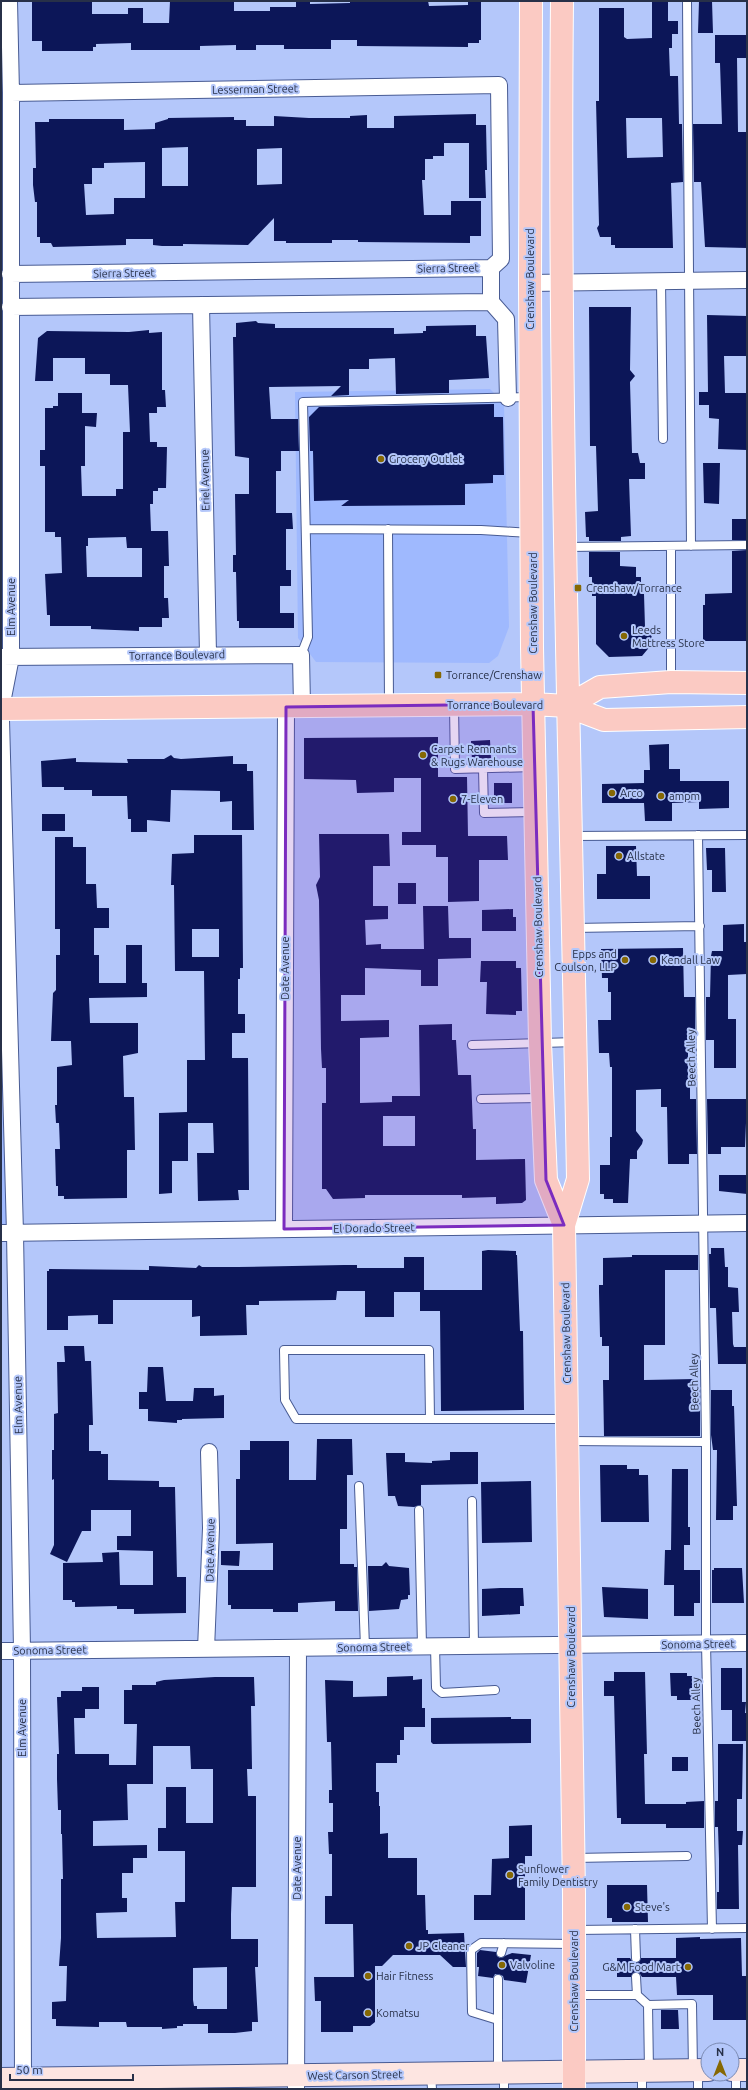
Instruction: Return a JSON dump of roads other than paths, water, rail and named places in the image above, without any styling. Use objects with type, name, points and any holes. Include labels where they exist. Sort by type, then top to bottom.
[{"type":"main road","name":"Crenshaw Boulevard","points":[[531,1],[530,283],[533,704],[540,1042],[546,1180],[564,1225]]},
{"type":"main road","name":"Crenshaw Boulevard","points":[[562,1],[562,283],[570,836],[578,1179],[564,1225],[574,1858],[574,2081]]},
{"type":"main road","points":[[568,706],[600,687],[671,682],[747,682]]},
{"type":"main road","name":"Torrance Boulevard","points":[[1,709],[533,704],[568,706],[604,720],[747,717]]},
{"type":"main road","name":"West Carson Street","points":[[1,2079],[23,2084],[296,2083],[432,2082],[502,2079],[574,2081],[699,2075]]},
{"type":"street","name":"Elm Avenue","points":[[1,709],[6,657],[10,307],[11,93],[9,1]]},
{"type":"street","name":"Lesserman Street","points":[[11,93],[498,85],[502,259],[491,268]]},
{"type":"street","name":"Sierra Street","points":[[10,274],[491,268],[491,302]]},
{"type":"street","points":[[530,283],[747,280]]},
{"type":"street","points":[[10,307],[491,302],[506,319],[508,398]]},
{"type":"street","name":"Eriel Avenue","points":[[201,305],[208,654]]},
{"type":"street","name":"Torrance Boulevard","points":[[6,657],[208,654],[301,655]]},
{"type":"street","points":[[294,706],[301,655]]},
{"type":"street","name":"Date Avenue","points":[[284,1229],[294,706]]},
{"type":"street","name":"Elm Avenue","points":[[1,720],[8,1233],[22,1650],[23,2084]]},
{"type":"street","name":"El Dorado Street","points":[[8,1233],[747,1223]]},
{"type":"street","name":"Date Avenue","points":[[206,1649],[211,1528],[209,1452]]},
{"type":"street","name":"Sonoma Street","points":[[1,1650],[747,1643]]},
{"type":"street","name":"Date Avenue","points":[[296,2083],[298,1648]]},
{"type":"lane","points":[[687,1],[692,546]]},
{"type":"lane","points":[[661,281],[663,439]]},
{"type":"lane","points":[[301,655],[308,636],[303,402],[531,397]]},
{"type":"lane","points":[[306,529],[482,530],[509,533],[532,533]]},
{"type":"lane","points":[[388,529],[389,706]]},
{"type":"lane","points":[[566,547],[747,545]]},
{"type":"lane","points":[[671,546],[671,682]]},
{"type":"lane","points":[[454,705],[455,769],[534,767]]},
{"type":"lane","points":[[483,768],[484,813],[535,812]]},
{"type":"lane","name":"Beech Alley","points":[[698,835],[704,1224],[706,1643],[712,1929]]},
{"type":"lane","points":[[570,836],[747,835]]},
{"type":"lane","points":[[572,928],[700,926]]},
{"type":"lane","points":[[472,1045],[576,1042]]},
{"type":"lane","points":[[481,1099],[542,1098]]},
{"type":"lane","points":[[430,1419],[429,1350],[284,1350],[285,1400],[296,1419],[430,1419],[568,1419]]},
{"type":"lane","points":[[568,1441],[706,1442]]},
{"type":"lane","points":[[359,1486],[365,1647]]},
{"type":"lane","points":[[472,1501],[474,1646]]},
{"type":"lane","points":[[419,1510],[429,1646],[436,1688],[442,1693],[495,1690]]},
{"type":"lane","points":[[574,1858],[687,1856]]},
{"type":"lane","points":[[498,2020],[472,2012],[470,1950],[481,1942],[504,1943],[574,1937],[636,1929],[747,1928]]},
{"type":"lane","points":[[636,1929],[636,1958]]},
{"type":"lane","points":[[501,1953],[504,1943]]},
{"type":"lane","points":[[636,1977],[637,1995]]},
{"type":"lane","points":[[498,1979],[498,2020],[502,2079]]},
{"type":"lane","points":[[574,1995],[637,1995],[648,2005],[692,2004],[699,2075]]},
{"type":"lane","points":[[644,2077],[648,2005]]},
{"type":"place","name":"Grocery Outlet","points":[[381,459]]},
{"type":"place","name":"Crenshaw/Torrance","points":[[578,588]]},
{"type":"place","name":"Leeds Mattress Store","points":[[624,636]]},
{"type":"place","name":"Torrance/Crenshaw","points":[[438,675]]},
{"type":"place","name":"Carpet Remnants & Rugs Warehouse","points":[[423,755]]},
{"type":"place","name":"Arco","points":[[612,793]]},
{"type":"place","name":"ampm","points":[[661,796]]},
{"type":"place","name":"7-Eleven","points":[[453,799]]},
{"type":"place","name":"Allstate","points":[[619,856]]},
{"type":"place","name":"Epps and Coulson, LLP","points":[[625,960]]},
{"type":"place","name":"Kendall Law","points":[[653,960]]},
{"type":"place","name":"Sunflower Family Dentistry","points":[[510,1875]]},
{"type":"place","name":"Steve's","points":[[627,1907]]},
{"type":"place","name":"JP Cleaner","points":[[409,1946]]},
{"type":"place","name":"Valvoline","points":[[502,1965]]},
{"type":"place","name":"G&M Food Mart","points":[[688,1967]]},
{"type":"place","name":"Hair Fitness","points":[[368,1976]]},
{"type":"place","name":"Komatsu","points":[[368,2013]]}]
